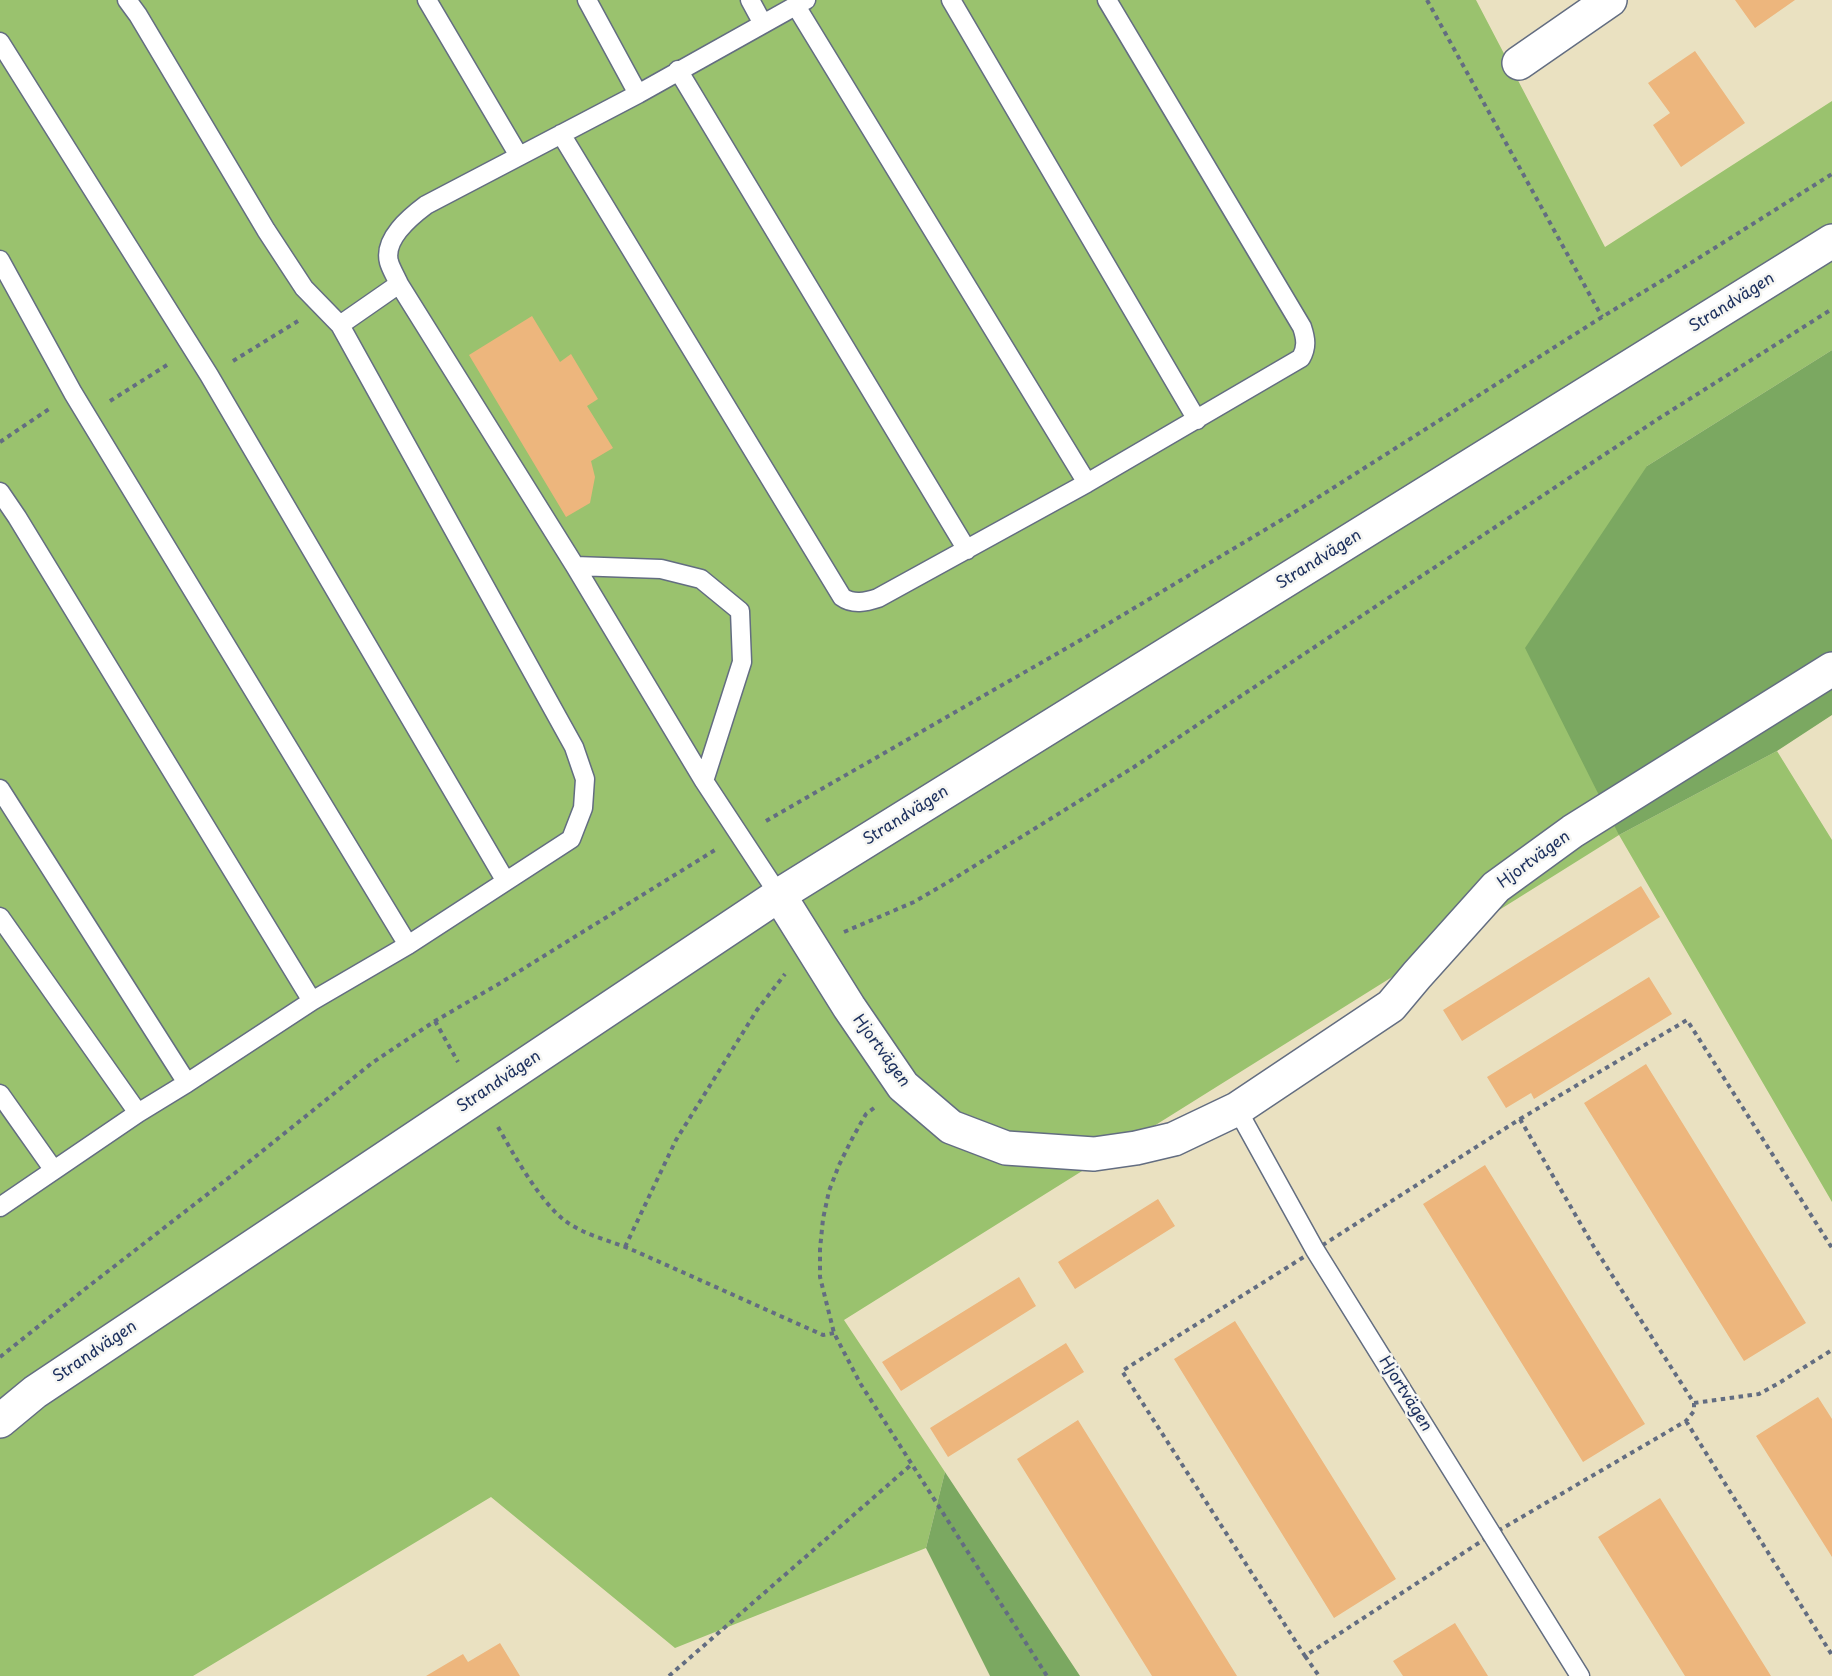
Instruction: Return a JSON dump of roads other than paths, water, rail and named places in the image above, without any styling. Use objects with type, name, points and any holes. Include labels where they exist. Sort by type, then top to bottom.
[{"type":"street","points":[[1519,63],[1610,0]]},
{"type":"street","name":"Strandvägen","points":[[0,1421],[35,1392],[779,895],[1832,241]]},
{"type":"street","name":"Hjortvägen","points":[[779,895],[849,1007],[903,1086],[951,1127],[1006,1148],[1094,1154],[1136,1148],[1174,1139],[1237,1109],[1391,1006],[1496,887],[1573,831],[1832,669]]},
{"type":"lane","points":[[0,1207],[138,1113],[312,1001],[408,945],[571,838],[583,808],[585,779],[573,747],[340,325],[304,288],[266,230],[127,0]]},
{"type":"lane","points":[[426,0],[519,156]]},
{"type":"lane","points":[[588,0],[638,94]]},
{"type":"lane","points":[[750,0],[764,24]]},
{"type":"lane","points":[[951,0],[1197,420]]},
{"type":"lane","points":[[561,134],[842,597],[847,600],[865,602],[878,598],[968,550],[1197,420],[1301,358],[1306,348],[1306,337],[1296,316],[1107,0]]},
{"type":"lane","points":[[779,895],[704,781],[575,566],[399,284],[388,261],[389,249],[400,227],[426,205],[638,94],[801,3],[1087,483]]},
{"type":"lane","points":[[0,42],[209,375],[506,880]]},
{"type":"lane","points":[[678,70],[968,550]]},
{"type":"lane","points":[[0,260],[73,393],[408,945]]},
{"type":"lane","points":[[340,325],[399,284]]},
{"type":"lane","points":[[0,492],[312,1001]]},
{"type":"lane","points":[[575,566],[661,569],[701,579],[740,611],[741,662],[704,781]]},
{"type":"lane","points":[[0,789],[187,1083]]},
{"type":"lane","points":[[0,918],[138,1113]]},
{"type":"lane","points":[[0,1094],[53,1169]]},
{"type":"lane","name":"Hjortvägen","points":[[1237,1109],[1316,1250],[1580,1676]]}]
